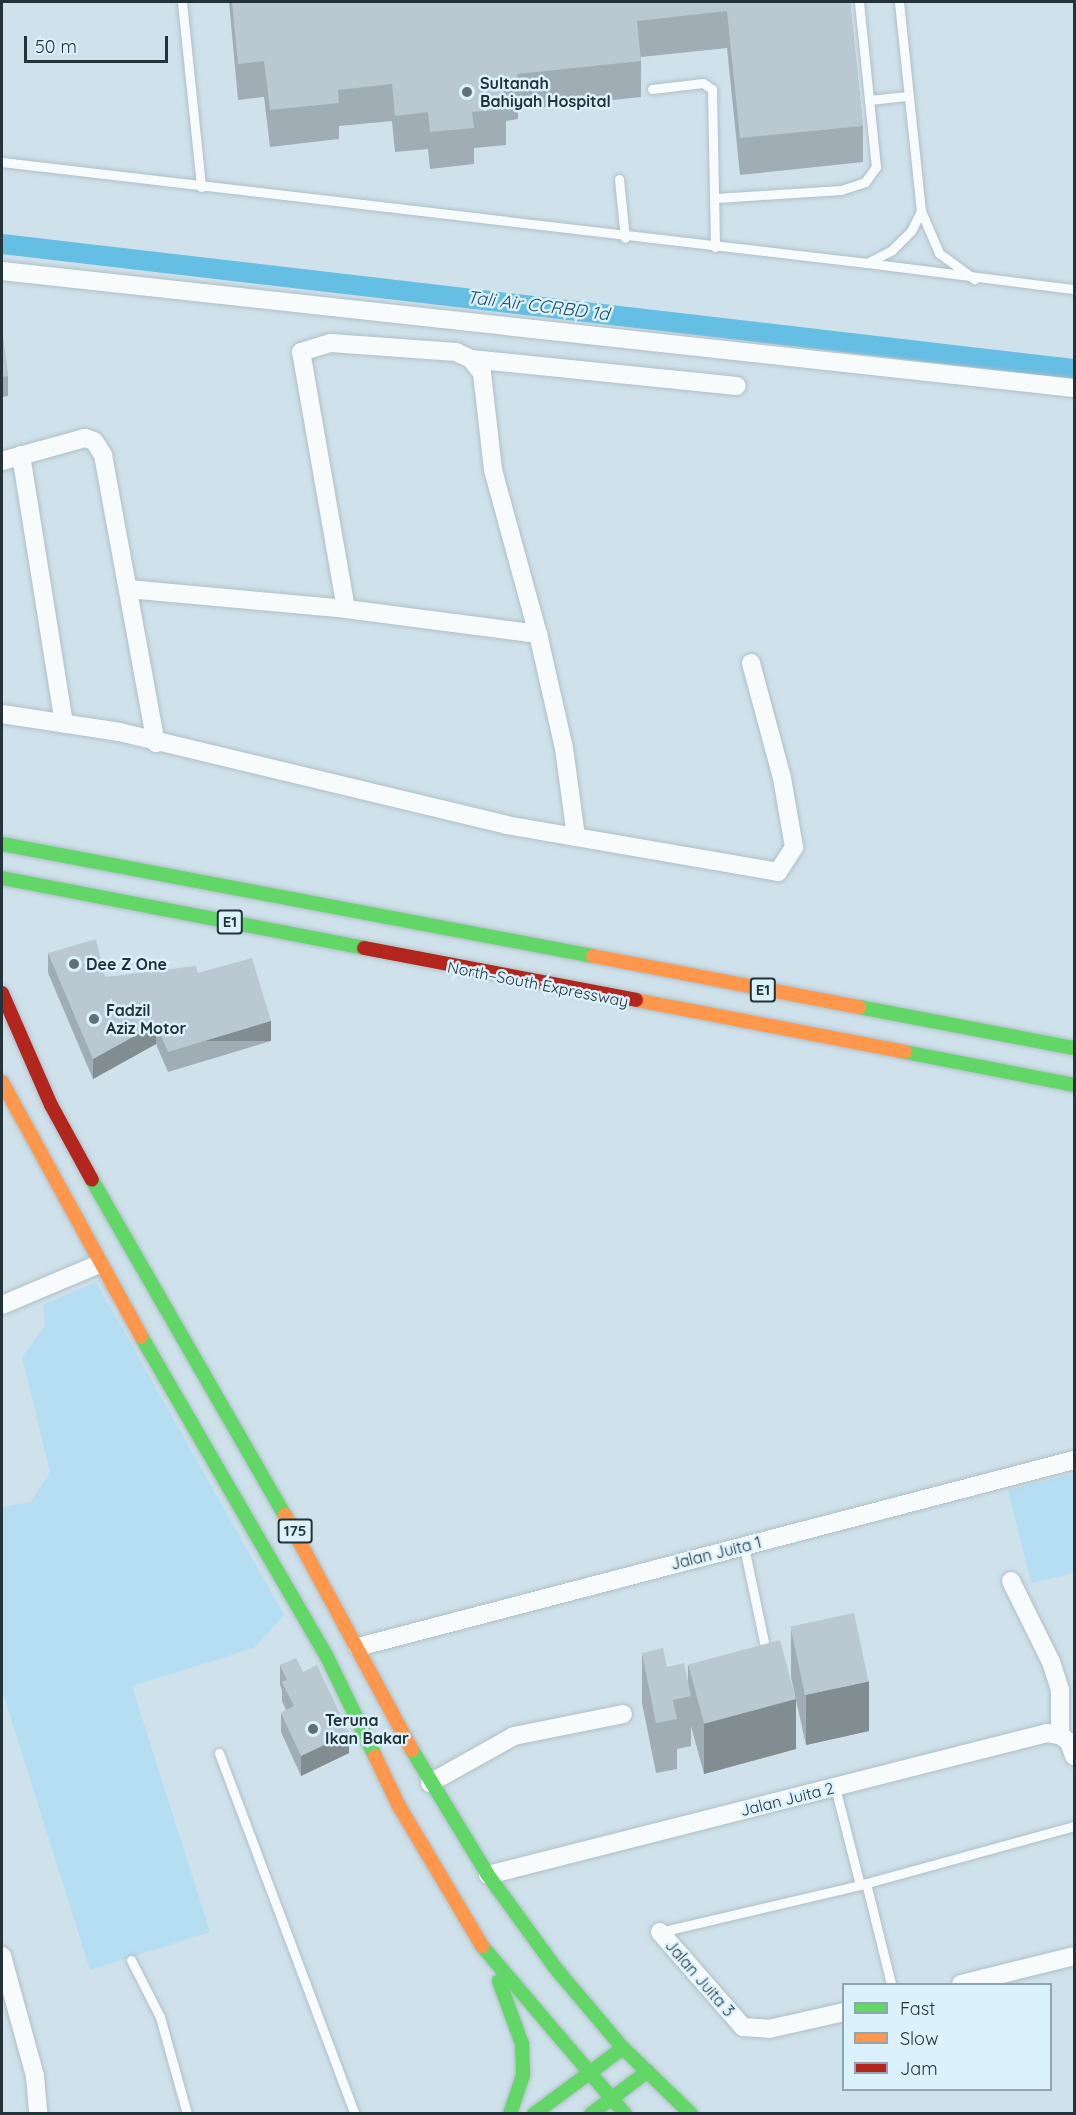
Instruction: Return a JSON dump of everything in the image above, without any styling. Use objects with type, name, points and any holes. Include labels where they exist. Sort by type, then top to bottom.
[{"type":"main road","name":"North–South Expressway","points":[[2,844],[451,932],[1074,1048]]},
{"type":"main road","name":"North–South Expressway","points":[[2,878],[458,969],[1074,1085]]},
{"type":"main road","name":"175","points":[[2,993],[51,1105],[94,1184],[246,1443],[430,1783],[488,1875],[557,1970],[623,2048]]},
{"type":"main road","name":"175","points":[[2,1082],[99,1264],[328,1659],[399,1806],[480,1943],[590,2076]]},
{"type":"main road","points":[[480,1943],[503,1989],[522,2044],[523,2075],[510,2114]]},
{"type":"main road","points":[[534,2114],[590,2076],[623,2048],[691,2114]]},
{"type":"main road","points":[[591,2114],[648,2071]]},
{"type":"main road","points":[[590,2076],[625,2114]]},
{"type":"street","points":[[2,271],[1074,388]]},
{"type":"street","points":[[346,609],[301,352],[331,343],[375,344],[456,352],[471,359],[737,386]]},
{"type":"street","points":[[471,359],[482,374],[493,470],[538,634],[564,748],[576,837]]},
{"type":"street","points":[[2,461],[85,438],[94,441],[103,455],[156,743]]},
{"type":"street","points":[[21,455],[64,724]]},
{"type":"street","points":[[128,589],[346,609],[538,634]]},
{"type":"street","points":[[2,714],[120,732],[156,743],[506,825],[778,873],[794,847],[782,778],[751,663]]},
{"type":"street","points":[[2,1305],[99,1264]]},
{"type":"street","name":"Jalan Juita 1","points":[[358,1647],[1074,1460]]},
{"type":"street","points":[[1011,1581],[1051,1662],[1060,1690],[1060,1735],[1069,1742],[1074,1756]]},
{"type":"street","points":[[430,1783],[514,1736],[623,1714]]},
{"type":"street","name":"Jalan Juita 2","points":[[488,1875],[1047,1733],[1060,1735]]},
{"type":"street","name":"Jalan Juita 3","points":[[660,1932],[743,2027],[769,2029],[842,2013]]},
{"type":"street","points":[[2,1956],[35,2076],[38,2114]]},
{"type":"street","points":[[965,1983],[1074,1956]]},
{"type":"lane","points":[[182,2],[201,187]]},
{"type":"lane","points":[[716,198],[842,190],[865,182],[876,167],[859,2]]},
{"type":"lane","points":[[899,2],[921,211],[939,253],[974,279]]},
{"type":"lane","points":[[652,89],[703,83],[712,89],[716,198],[715,247]]},
{"type":"lane","points":[[869,100],[908,96]]},
{"type":"lane","points":[[2,162],[625,238],[867,263],[974,279],[1074,289]]},
{"type":"lane","points":[[619,179],[625,238]]},
{"type":"lane","points":[[867,263],[892,250],[911,231],[921,211]]},
{"type":"lane","points":[[744,1547],[764,1642]]},
{"type":"lane","points":[[219,1753],[355,2114]]},
{"type":"lane","points":[[835,1787],[891,1983]]},
{"type":"lane","points":[[660,1932],[863,1884],[1074,1826]]},
{"type":"lane","points":[[131,1960],[160,2018],[187,2114]]},
{"type":"shaded area","points":[[96,1282],[284,1615],[254,1648],[132,1686],[210,1932],[90,1970],[2,1690],[2,1507],[31,1502],[50,1472],[22,1357],[45,1326],[43,1305]]},
{"type":"shaded area","points":[[1074,1474],[1074,1573],[1031,1583],[1008,1490]]},
{"type":"building","points":[[232,2],[850,2],[863,126],[740,138],[727,11],[637,21],[641,61],[517,74],[518,83],[503,85],[506,109],[472,112],[474,128],[430,132],[428,112],[395,116],[392,84],[338,90],[339,103],[270,110],[264,61],[238,64]]},
{"type":"building","points":[[2,330],[8,376],[2,377]]},
{"type":"building","points":[[96,939],[105,977],[196,966],[198,973],[252,958],[271,1021],[168,1052],[156,1024],[93,1059],[48,953]]},
{"type":"building","points":[[854,1613],[869,1681],[805,1695],[790,1627]]},
{"type":"building","points":[[780,1640],[796,1699],[704,1724],[688,1665]]},
{"type":"building","points":[[663,1648],[667,1667],[684,1663],[691,1696],[673,1700],[677,1719],[656,1723],[642,1653]]},
{"type":"building","name":"Teruna Ikan Bakar","points":[[296,1658],[303,1672],[317,1665],[349,1733],[301,1756],[281,1713],[294,1706],[282,1682],[287,1680],[280,1665]]},
{"type":"waterway","name":"Tali Air CCRBD 1d","points":[[2,244],[1074,369]]},
{"type":"traffic: fast","points":[[2,844],[593,956]]},
{"type":"traffic: fast","points":[[2,878],[364,948]]},
{"type":"traffic: fast","points":[[859,1007],[1074,1048]]},
{"type":"traffic: fast","points":[[905,1052],[1074,1085]]},
{"type":"traffic: fast","points":[[92,1180],[285,1515]]},
{"type":"traffic: fast","points":[[141,1336],[328,1659],[375,1756]]},
{"type":"traffic: fast","points":[[412,1750],[488,1875],[557,1970],[623,2048],[691,2114]]},
{"type":"traffic: fast","points":[[482,1946],[625,2114]]},
{"type":"traffic: fast","points":[[499,1981],[522,2044],[523,2075],[510,2114]]},
{"type":"traffic: fast","points":[[534,2114],[623,2048]]},
{"type":"traffic: fast","points":[[591,2114],[648,2071]]},
{"type":"traffic: slow","points":[[593,956],[859,1007]]},
{"type":"traffic: slow","points":[[636,1000],[905,1052]]},
{"type":"traffic: slow","points":[[2,1082],[141,1336]]},
{"type":"traffic: slow","points":[[285,1515],[412,1750]]},
{"type":"traffic: slow","points":[[375,1756],[399,1806],[482,1946]]},
{"type":"traffic: jam","points":[[364,948],[636,1000]]},
{"type":"traffic: jam","points":[[2,993],[51,1105],[92,1180]]},
{"type":"place","name":"Sultanah Bahiyah Hospital","points":[[467,92]]},
{"type":"place","name":"Dee Z One","points":[[74,964]]},
{"type":"place","name":"Fadzil Aziz Motor","points":[[94,1019]]},
{"type":"place","name":"Teruna Ikan Bakar","points":[[313,1729]]}]
